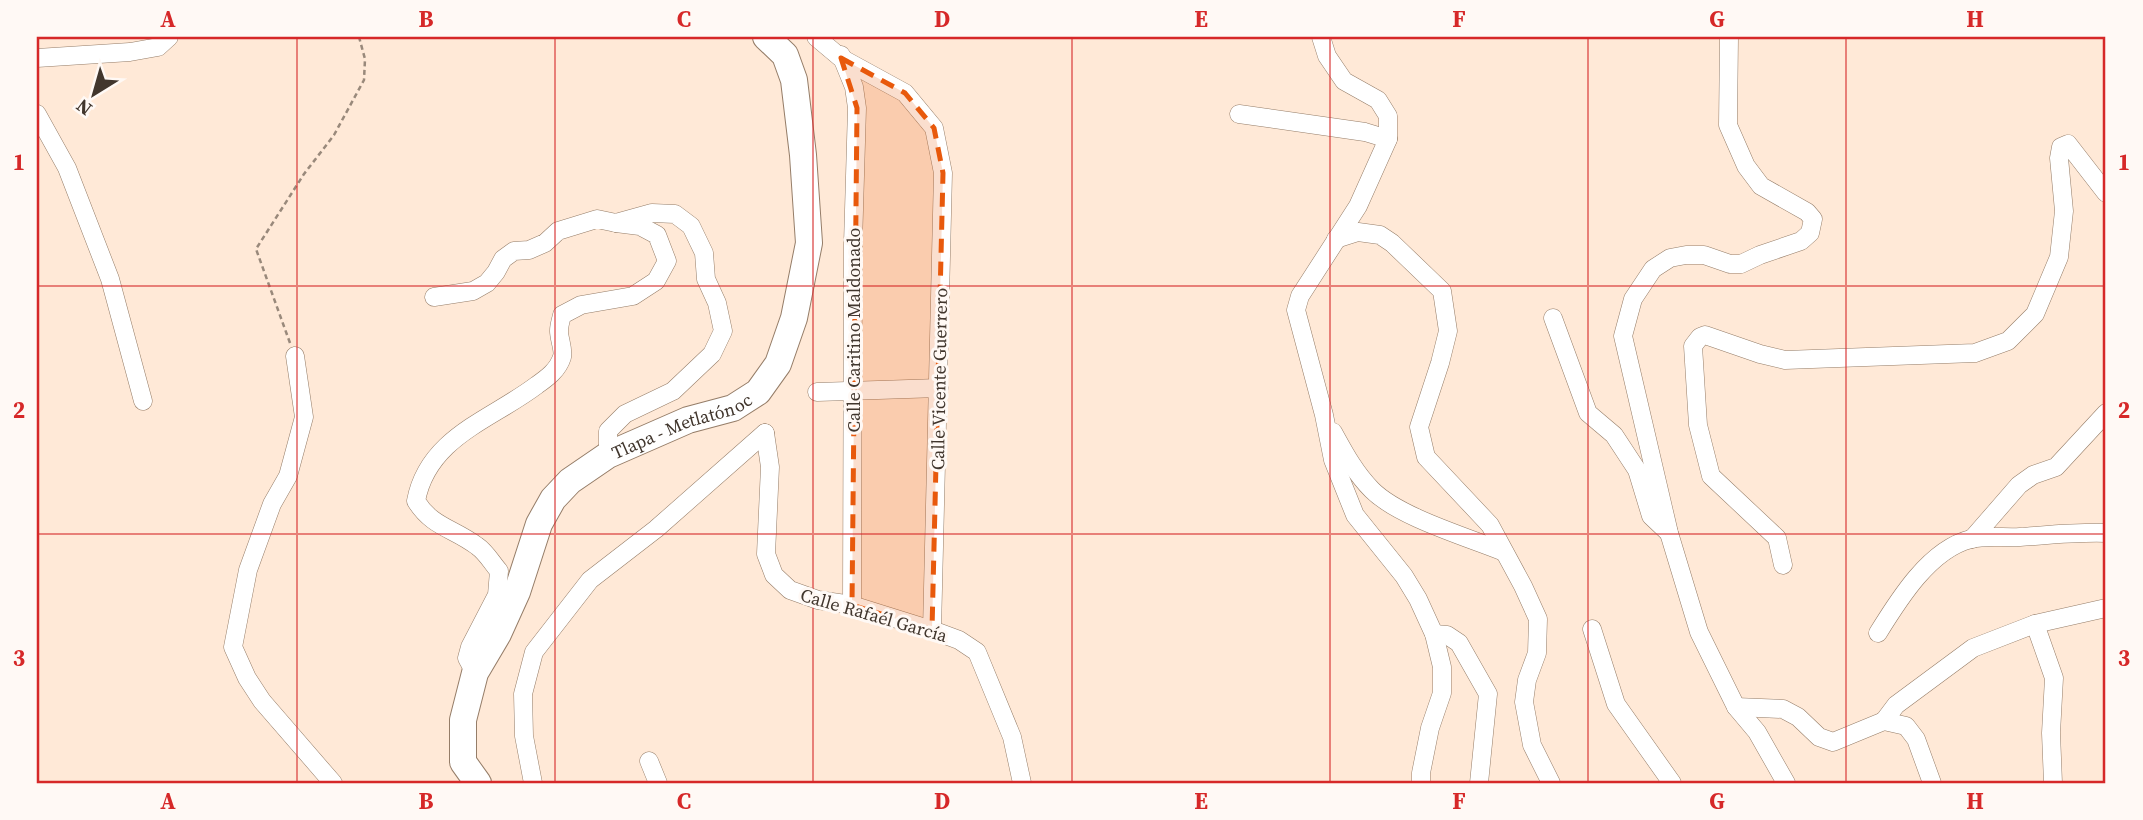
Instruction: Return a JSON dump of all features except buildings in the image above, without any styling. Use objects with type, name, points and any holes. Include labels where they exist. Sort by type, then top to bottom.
[{"type":"main road","name":"Tlapa - Metlatónoc","points":[[478,783],[463,762],[463,720],[475,673],[498,634],[517,592],[539,524],[553,499],[570,481],[608,455],[688,420],[733,408],[758,392],[778,364],[794,318],[809,243],[794,80],[785,55],[766,37]]},
{"type":"street","points":[[37,58],[130,52],[158,47],[169,37]]},
{"type":"street","points":[[816,37],[841,58]]},
{"type":"street","name":"Calle Caritino Maldonado","points":[[835,37],[854,87],[857,108],[853,244],[852,605]]},
{"type":"street","points":[[1321,37],[1327,56],[1344,81],[1378,100],[1388,116],[1388,139],[1358,206],[1300,296],[1296,310],[1333,460],[1355,514],[1404,576],[1418,599],[1434,634],[1443,667],[1442,693],[1430,728],[1421,783]]},
{"type":"street","points":[[1729,37],[1728,125],[1732,135],[1746,166],[1761,186],[1807,212],[1813,219],[1810,233],[1801,241],[1741,264],[1730,264],[1704,255],[1670,258],[1653,269],[1633,299],[1623,336],[1670,533],[1699,632],[1737,707],[1757,732],[1786,783]]},
{"type":"street","name":"Calle Vicente Guerrero","points":[[841,58],[905,93],[934,128],[943,173],[932,630]]},
{"type":"street","points":[[37,114],[68,168],[110,279],[143,401]]},
{"type":"street","points":[[1239,114],[1366,132],[1388,139]]},
{"type":"street","points":[[1783,565],[1777,538],[1711,477],[1699,425],[1693,346],[1700,337],[1705,335],[1785,360],[1975,353],[2008,341],[2035,314],[2059,257],[2064,211],[2060,147],[2068,144],[2106,193]]},
{"type":"street","points":[[608,455],[608,431],[625,414],[673,391],[712,354],[723,331],[717,303],[706,279],[704,253],[691,226],[675,214],[652,214],[616,223]]},
{"type":"street","points":[[434,297],[473,291],[487,283],[503,258],[514,251],[529,250],[545,243],[558,231],[597,219],[640,226],[657,235],[667,261],[656,281],[634,296],[581,305],[562,315],[559,330],[562,356],[552,374],[520,398],[460,433],[436,456],[419,485],[416,501],[424,514],[480,548],[499,571],[497,595],[467,658],[475,673]]},
{"type":"street","points":[[1336,239],[1358,232],[1380,234],[1443,291],[1448,331],[1419,427],[1426,457],[1490,524],[1538,620],[1537,653],[1527,680],[1524,702],[1532,745],[1551,783]]},
{"type":"street","points":[[1553,318],[1588,414],[1614,435],[1637,470],[1651,516],[1670,533]]},
{"type":"street","points":[[295,356],[304,417],[288,476],[272,504],[248,570],[233,647],[261,701],[333,783]]},
{"type":"street","points":[[817,392],[939,388]]},
{"type":"street","points":[[1972,539],[2019,485],[2032,475],[2056,467],[2106,413]]},
{"type":"street","points":[[1324,415],[1348,460],[1373,491],[1401,511],[1504,552]]},
{"type":"street","name":"Calle Rafaél García","points":[[533,783],[524,736],[523,694],[534,652],[590,580],[656,529],[765,433],[770,467],[766,554],[774,575],[790,590],[818,600],[852,605],[932,630],[959,640],[977,652],[1012,737],[1022,783]]},
{"type":"street","points":[[1878,632],[1899,599],[1924,570],[1952,547],[1972,539],[2078,532],[2106,534]]},
{"type":"street","points":[[1737,707],[1783,709],[1798,718],[1818,737],[1833,742],[1884,721],[1896,705],[1973,648],[2035,624],[2106,608]]},
{"type":"street","points":[[2035,624],[2054,678],[2051,733],[2053,783]]},
{"type":"street","points":[[1592,629],[1616,704],[1672,783]]},
{"type":"street","points":[[1434,634],[1447,635],[1459,643],[1488,694],[1479,783]]},
{"type":"street","points":[[1884,721],[1906,726],[1916,739],[1932,783]]},
{"type":"street","points":[[649,761],[658,783]]},
{"type":"path","points":[[295,356],[256,248],[304,174],[334,135],[364,80],[365,59],[359,37]]},
{"type":"highlighted area","points":[[841,58],[905,93],[934,128],[943,173],[932,630],[852,605],[857,108]]}]
